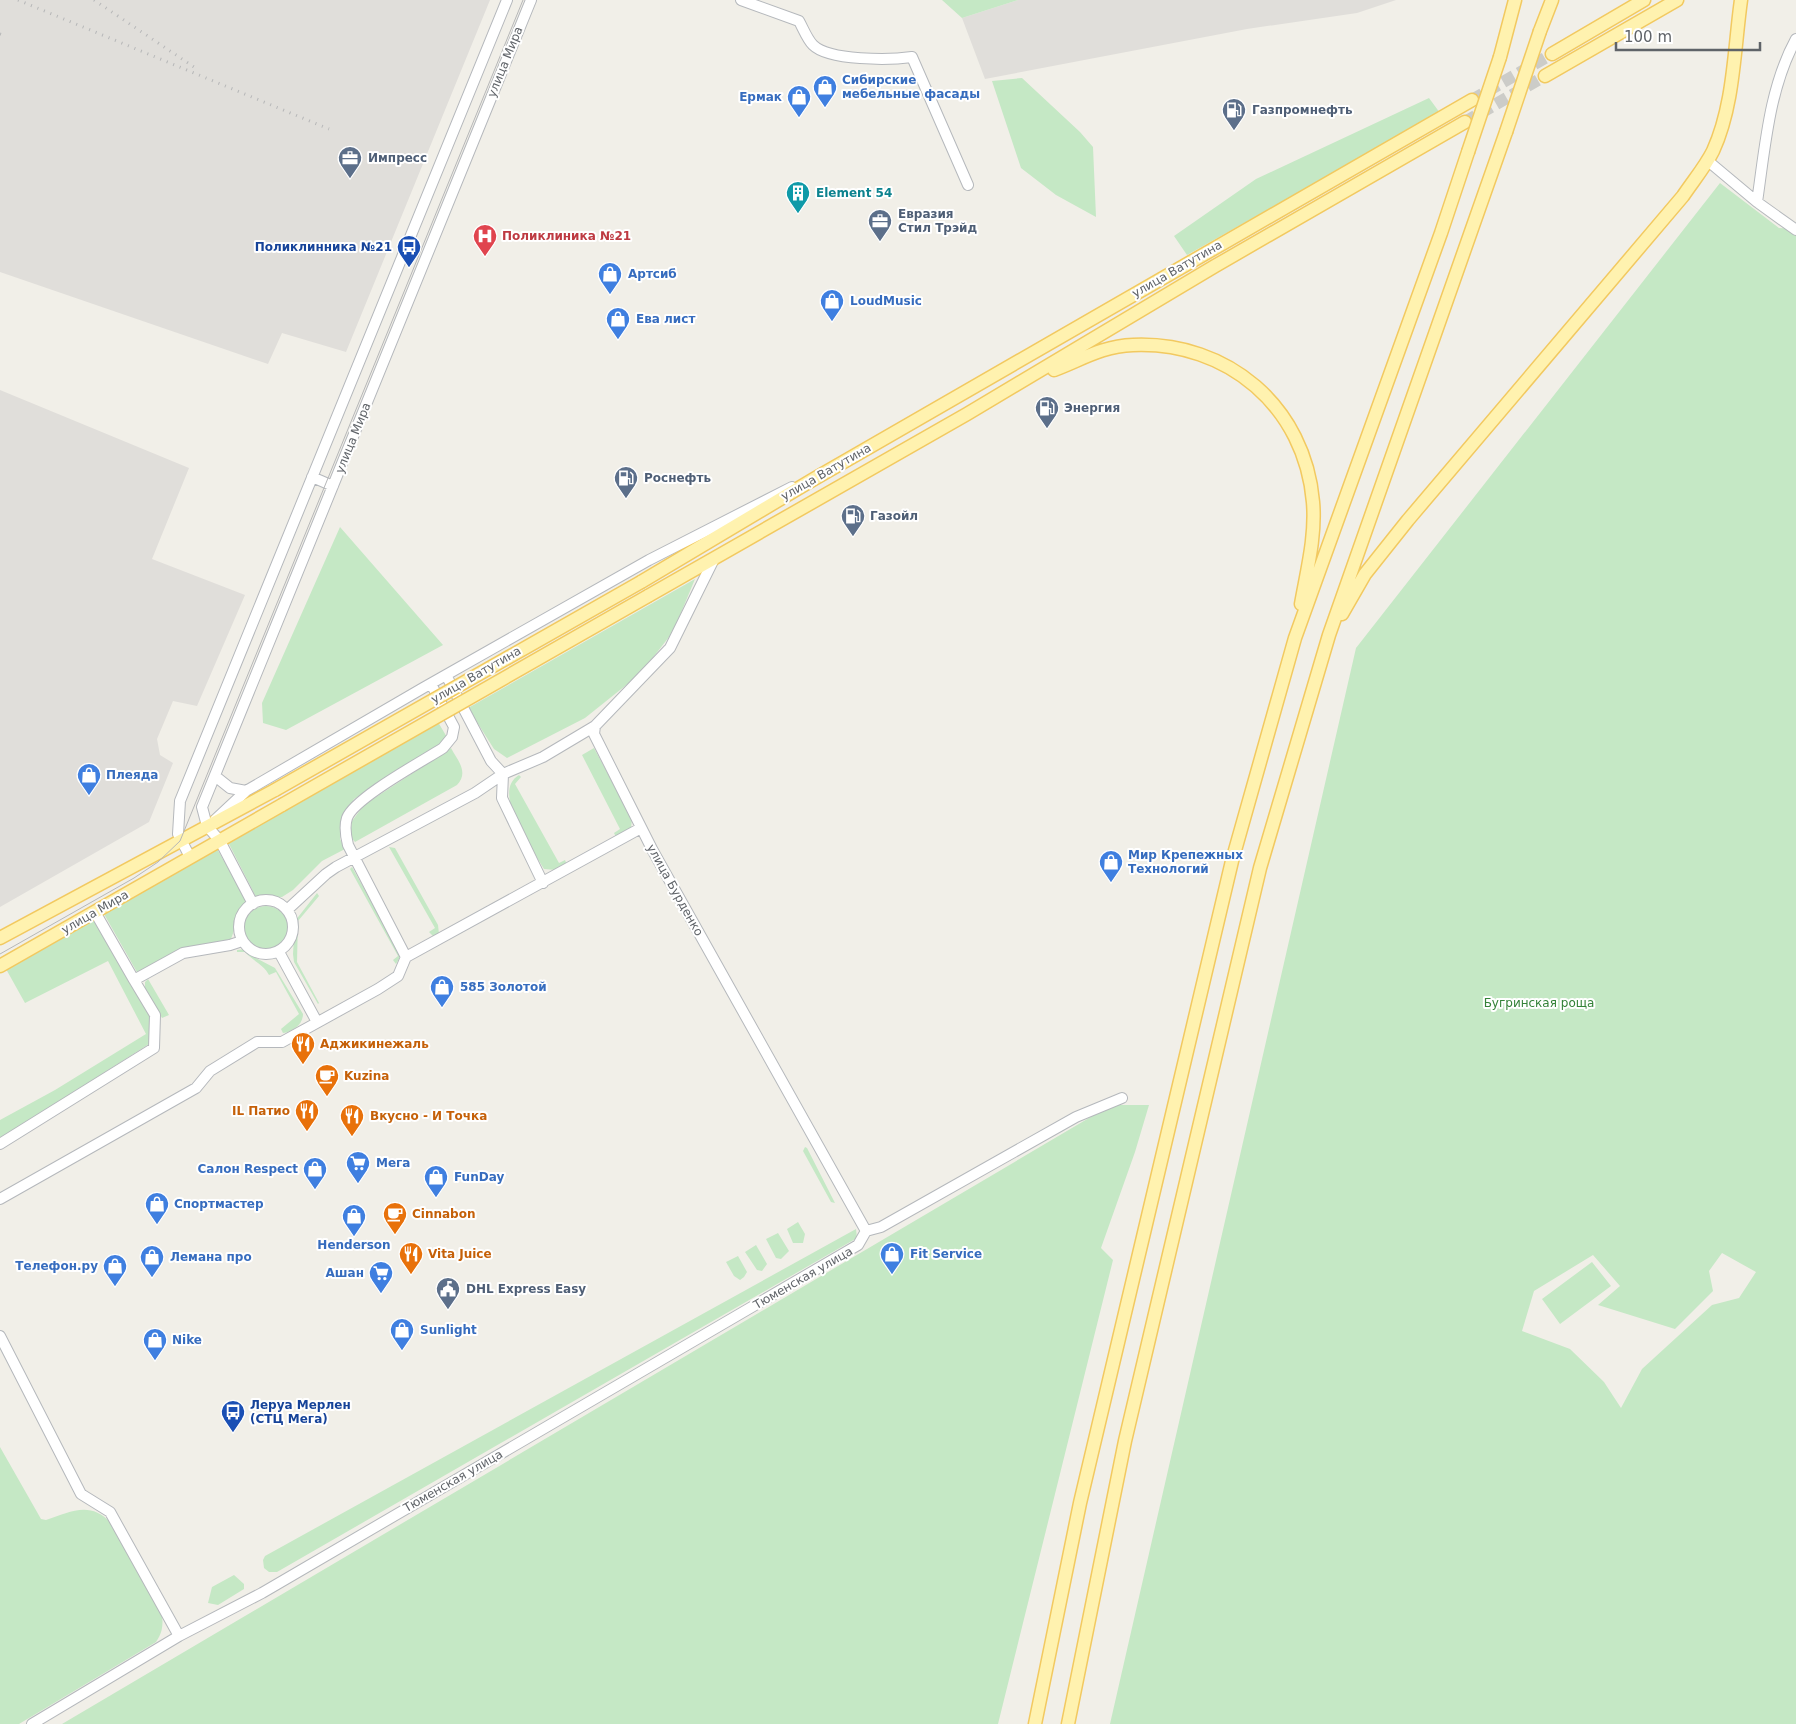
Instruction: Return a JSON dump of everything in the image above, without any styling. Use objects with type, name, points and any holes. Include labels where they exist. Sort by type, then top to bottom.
[{"type":"main road","points":[[1035,1724],[1080,1503],[1232,861],[1295,638],[1438,243],[1500,57],[1515,0]]},
{"type":"main road","points":[[1068,1724],[1125,1441],[1260,868],[1329,636],[1552,0]]},
{"type":"main road","points":[[1552,54],[1644,0]]},
{"type":"main road","points":[[1545,76],[1677,0]]},
{"type":"main road","points":[[1329,636],[1365,574],[1683,196],[1708,160],[1722,130],[1741,0]]},
{"type":"main road","name":"улица Ватутина","points":[[180,841],[275,790],[641,582],[814,479],[1472,100]]},
{"type":"main road","name":"улица Ватутина","points":[[220,841],[714,559],[1223,261],[1465,122]]},
{"type":"main road","points":[[1014,385],[1095,351],[1132,345],[1170,347],[1204,356],[1231,367],[1250,380],[1277,406],[1296,436],[1308,468],[1313,502],[1312,540],[1295,638]]},
{"type":"main road","name":"улица Мира","points":[[0,938],[180,841]]},
{"type":"main road","name":"улица Мира","points":[[0,966],[220,841]]},
{"type":"street","name":"улица Мира","points":[[190,857],[178,834],[180,801],[506,0]]},
{"type":"street","name":"улица Мира","points":[[210,824],[202,807],[531,0]]},
{"type":"street","points":[[741,0],[799,21],[813,45],[833,54],[884,60],[912,57],[968,186]]},
{"type":"street","points":[[1757,202],[1772,108],[1781,74],[1796,39]]},
{"type":"street","points":[[1708,160],[1757,202],[1796,230]]},
{"type":"street","points":[[312,477],[333,486]]},
{"type":"street","points":[[253,904],[210,824],[246,791],[657,555],[779,492],[814,479]]},
{"type":"street","points":[[287,910],[326,874],[354,857],[475,794],[503,774],[523,767],[594,726],[670,648],[714,559]]},
{"type":"street","points":[[446,675],[490,760],[503,774],[502,798],[543,884]]},
{"type":"street","points":[[406,958],[345,836],[347,819],[358,802],[443,748],[452,737],[454,726],[431,684]]},
{"type":"street","name":"улица Бурденко","points":[[594,726],[594,734],[641,828],[866,1231]]},
{"type":"street","points":[[215,776],[230,788],[246,791]]},
{"type":"street","points":[[1,1200],[196,1088],[210,1071],[257,1042],[282,1042],[398,976],[406,958],[543,884],[641,828]]},
{"type":"street","points":[[260,901],[275,902],[287,910],[291,917],[293,933],[285,947],[279,952],[262,954],[248,947],[242,941],[239,924],[246,909],[253,904],[260,901]]},
{"type":"street","points":[[0,1144],[154,1048],[155,1015],[95,912]]},
{"type":"street","points":[[134,980],[183,952],[230,945],[242,941]]},
{"type":"street","points":[[279,952],[317,1022]]},
{"type":"street","points":[[866,1231],[881,1227],[1076,1117],[1122,1098]]},
{"type":"street","name":"Тюменская улица","points":[[32,1724],[179,1636],[262,1593],[858,1245],[866,1231]]},
{"type":"street","points":[[0,1336],[81,1494],[110,1512],[179,1636]]},
{"type":"shaded area","points":[[0,0],[490,0],[346,352],[282,333],[268,364],[0,272]]},
{"type":"shaded area","points":[[1018,0],[1396,0],[1357,13],[1247,29],[985,79],[962,18]]},
{"type":"shaded area","points":[[0,390],[189,468],[152,559],[245,595],[197,706],[173,701],[157,739],[160,755],[173,763],[149,822],[0,907]]},
{"type":"green space","points":[[942,0],[1018,0],[962,18]]},
{"type":"green space","points":[[1022,78],[1080,132],[1093,147],[1096,217],[1056,195],[1021,168],[992,81]]},
{"type":"green space","points":[[1429,98],[1440,113],[1187,255],[1174,236],[1256,179]]},
{"type":"green space","name":"Бугринская роща","points":[[1720,183],[1779,228],[1796,229],[1796,1724],[1110,1724],[1356,648]],"holes":[[[1722,1253],[1756,1272],[1739,1298],[1712,1305],[1642,1369],[1621,1408],[1604,1382],[1570,1349],[1522,1331],[1534,1291],[1593,1255],[1620,1286],[1598,1305],[1675,1329],[1713,1291],[1709,1271]]]},
{"type":"green space","points":[[340,527],[443,645],[286,730],[263,723],[262,703]]},
{"type":"green space","points":[[695,579],[669,637],[640,674],[585,718],[507,758],[494,749],[468,708]]},
{"type":"green space","points":[[438,722],[448,739],[354,799],[343,818],[340,839],[345,849],[322,861],[293,890],[282,897],[256,897],[228,842]]},
{"type":"green space","points":[[451,748],[462,771],[462,776],[457,785],[355,842],[350,836],[352,821],[364,805]]},
{"type":"green space","points":[[594,748],[632,819],[631,828],[616,837],[614,833],[620,829],[582,755]]},
{"type":"green space","points":[[519,775],[521,777],[515,784],[559,863],[565,860],[567,865],[556,870],[544,869],[516,821],[509,794],[511,783]]},
{"type":"green space","points":[[389,847],[395,848],[438,925],[439,934],[434,937],[429,932],[435,928]]},
{"type":"green space","points":[[217,849],[248,902],[237,922],[231,939],[180,949],[138,974],[104,914]]},
{"type":"green space","points":[[352,867],[401,955],[396,964],[393,960],[398,956],[350,869]]},
{"type":"green space","points":[[317,893],[319,896],[298,921],[297,962],[318,1004],[294,962],[293,954],[295,921]]},
{"type":"green space","points":[[266,906],[278,910],[284,916],[288,928],[284,940],[278,946],[266,950],[254,946],[248,940],[244,928],[248,916],[254,910]]},
{"type":"green space","points":[[94,918],[150,1016],[149,1044],[0,1139],[0,1120],[55,1090],[146,1034],[108,961],[25,1003],[6,969]]},
{"type":"green space","points":[[246,949],[254,957],[275,968],[303,1014],[299,1025],[290,1031],[283,1033],[281,1029],[299,1014],[276,972],[269,975],[264,968],[245,952],[237,952],[237,950]]},
{"type":"green space","points":[[148,979],[169,1015],[162,1018],[145,988],[145,982]]},
{"type":"green space","points":[[1111,1105],[1149,1105],[1135,1152],[1101,1248],[1113,1260],[998,1724],[62,1724]]},
{"type":"green space","points":[[805,1147],[835,1203],[831,1202],[803,1151]]},
{"type":"green space","points":[[798,1222],[805,1234],[803,1243],[793,1243],[787,1229]]},
{"type":"green space","points":[[856,1229],[857,1238],[277,1572],[269,1572],[264,1568],[263,1560],[265,1556]]},
{"type":"green space","points":[[778,1233],[789,1251],[781,1259],[776,1258],[766,1239]]},
{"type":"green space","points":[[756,1245],[767,1264],[762,1271],[757,1270],[745,1252]]},
{"type":"green space","points":[[738,1256],[747,1272],[740,1280],[734,1276],[726,1262]]},
{"type":"green space","points":[[1592,1262],[1611,1286],[1560,1324],[1542,1299]]},
{"type":"green space","points":[[0,1447],[41,1519],[46,1520],[72,1511],[88,1510],[103,1516],[111,1523],[162,1612],[161,1632],[156,1642],[19,1724],[0,1724]]},
{"type":"green space","points":[[234,1575],[244,1584],[244,1589],[218,1605],[208,1603],[212,1587]]},
{"type":"tunnel","points":[[1472,100],[1552,54]]},
{"type":"tunnel","points":[[1465,122],[1545,76]]},
{"type":"tram line","points":[[0,954],[134,878],[158,862],[180,841],[523,0]]},
{"type":"railway","points":[[18,0],[329,129]]},
{"type":"railway","points":[[94,0],[194,67]]},
{"type":"place","name":"Сибирские мебельные фасады","points":[[825,108]]},
{"type":"place","name":"Ермак","points":[[799,118]]},
{"type":"place","name":"Газпромнефть","points":[[1234,131]]},
{"type":"place","name":"Импресс","points":[[350,179]]},
{"type":"place","name":"Element 54","points":[[798,214]]},
{"type":"place","name":"Евразия Стил Трэйд","points":[[880,242]]},
{"type":"place","name":"Поликлиника №21","points":[[485,257]]},
{"type":"place","name":"Поликлинника №21","points":[[409,268]]},
{"type":"place","name":"Артсиб","points":[[610,295]]},
{"type":"place","name":"LoudMusic","points":[[832,322]]},
{"type":"place","name":"Ева лист","points":[[618,340]]},
{"type":"place","name":"Энергия","points":[[1047,429]]},
{"type":"place","name":"Роснефть","points":[[626,499]]},
{"type":"place","name":"Газойл","points":[[853,537]]},
{"type":"place","name":"Плеяда","points":[[89,796]]},
{"type":"place","name":"Мир Крепежных Технологий","points":[[1111,883]]},
{"type":"place","name":"585 Золотой","points":[[442,1008]]},
{"type":"place","name":"Аджикинежаль","points":[[303,1065]]},
{"type":"place","name":"Kuzina","points":[[327,1097]]},
{"type":"place","name":"IL Патио","points":[[307,1132]]},
{"type":"place","name":"Вкусно - И Точка","points":[[352,1137]]},
{"type":"place","name":"Мега","points":[[358,1184]]},
{"type":"place","name":"Салон Respect","points":[[315,1190]]},
{"type":"place","name":"FunDay","points":[[436,1198]]},
{"type":"place","name":"Спортмастер","points":[[157,1225]]},
{"type":"place","name":"Cinnabon","points":[[395,1235]]},
{"type":"place","name":"Henderson","points":[[354,1237]]},
{"type":"place","name":"Vita Juice","points":[[411,1275]]},
{"type":"place","name":"Fit Service","points":[[892,1275]]},
{"type":"place","name":"Лемана про","points":[[152,1278]]},
{"type":"place","name":"Телефон.ру","points":[[115,1287]]},
{"type":"place","name":"Ашан","points":[[381,1294]]},
{"type":"place","name":"DHL Express Easy","points":[[448,1310]]},
{"type":"place","name":"Sunlight","points":[[402,1351]]},
{"type":"place","name":"Nike","points":[[155,1361]]},
{"type":"place","name":"Леруа Мерлен (СТЦ Мега)","points":[[233,1433]]}]
